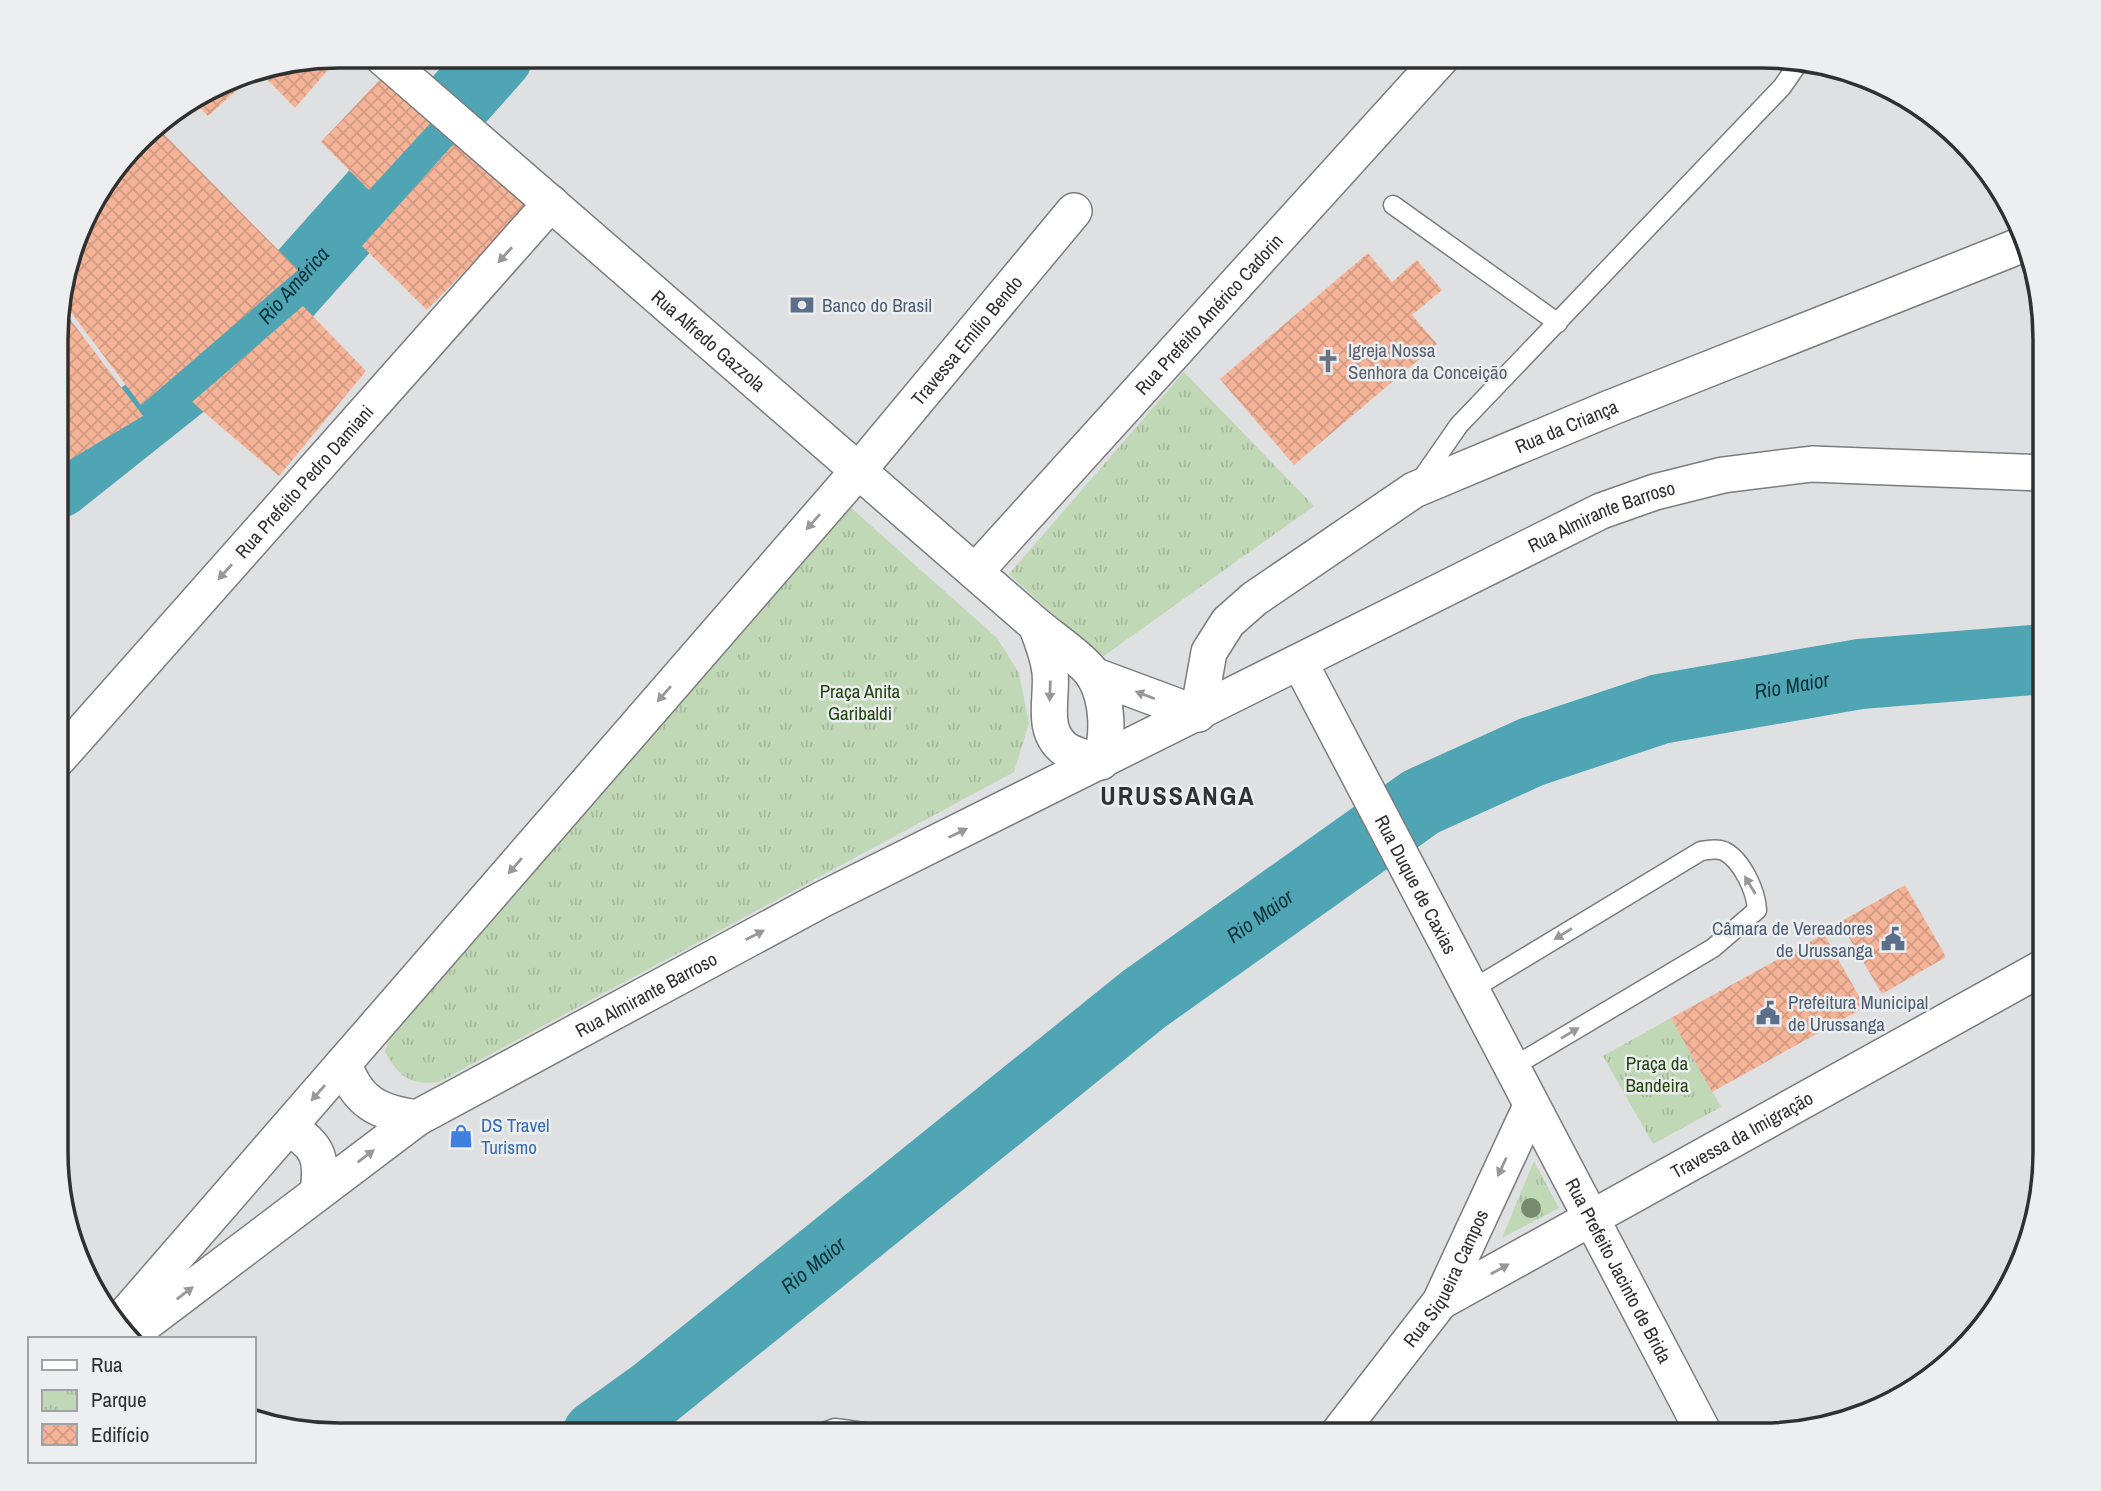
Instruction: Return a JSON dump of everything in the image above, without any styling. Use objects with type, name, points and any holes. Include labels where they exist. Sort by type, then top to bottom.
[{"type":"street","name":"Rua Alfredo Gazzola","points":[[395,68],[551,203],[858,471],[975,572],[1036,625],[1093,675],[1105,709],[1107,740],[1101,762],[1066,750],[1056,738],[1049,721],[1051,676],[1046,651],[1036,625]]},
{"type":"street","name":"Rua Prefeito Américo Cadorin","points":[[975,572],[1433,68]]},
{"type":"street","name":"Rua Prefeito Pedro Damiani","points":[[68,748],[551,203]]},
{"type":"street","name":"Travessa Emílio Bendo","points":[[124,1317],[858,471],[1074,211]]},
{"type":"street","name":"Rua da Criança","points":[[1198,714],[1209,652],[1228,622],[1254,599],[1414,490],[1610,408],[2016,247]]},
{"type":"street","name":"Rua Almirante Barroso","points":[[136,1331],[417,1118],[798,912],[1601,511],[1655,492],[1723,475],[1812,464],[2033,473]]},
{"type":"street","name":"Rua Duque de Caxias","points":[[1300,663],[1531,1105]]},
{"type":"street","points":[[1093,675],[1198,714]]},
{"type":"street","name":"Travessa da Imigração","points":[[1440,1302],[2033,973]]},
{"type":"street","points":[[344,1063],[349,1080],[365,1099],[388,1115],[417,1118]]},
{"type":"street","name":"Rua Prefeito Jacinto de Brida","points":[[1531,1105],[1699,1423]]},
{"type":"street","name":"Rua Siqueira Campos","points":[[1346,1423],[1440,1302],[1531,1105]]},
{"type":"street","points":[[288,1128],[303,1136],[316,1152],[321,1168],[318,1191]]},
{"type":"lane","points":[[1414,490],[1459,425],[1782,87],[1793,71]]},
{"type":"lane","points":[[1393,205],[1558,323]]},
{"type":"lane","points":[[1471,990],[1701,851],[1716,849],[1727,852],[1750,883],[1756,895],[1757,910],[1713,948],[1511,1068]]},
{"type":"green space","points":[[1184,372],[1314,506],[1101,658],[1009,574]]},
{"type":"green space","name":"Praça Anita Garibaldi","points":[[849,506],[997,638],[1019,673],[1029,723],[1014,772],[439,1082],[413,1081],[401,1074],[385,1052],[389,1038]]},
{"type":"green space","name":"Praça da Bandeira","points":[[1671,1018],[1721,1107],[1653,1144],[1603,1056]]},
{"type":"green space","points":[[1534,1161],[1559,1208],[1502,1238]]},
{"type":"building","points":[[329,69],[295,108],[266,78]]},
{"type":"building","points":[[388,71],[436,117],[369,190],[321,142]]},
{"type":"building","points":[[240,87],[208,116],[200,108]]},
{"type":"building","points":[[163,133],[298,270],[141,405],[70,311],[77,269],[96,219],[124,174]]},
{"type":"building","points":[[459,138],[529,205],[427,310],[362,246]]},
{"type":"building","name":"Igreja Nossa Senhora da Conceição","points":[[1368,253],[1392,282],[1417,260],[1442,290],[1412,315],[1437,344],[1294,465],[1220,379]]},
{"type":"building","points":[[303,306],[366,371],[279,476],[192,402]]},
{"type":"building","points":[[69,318],[143,416],[68,461]]},
{"type":"building","name":"Câmara de Vereadores de Urussanga","points":[[1905,885],[1946,957],[1882,994],[1840,922]]},
{"type":"building","name":"Prefeitura Municipal de Urussanga","points":[[1824,934],[1865,1007],[1712,1092],[1671,1018]]},
{"type":"waterway","name":"Rio América","points":[[68,475],[263,320],[487,68]]},
{"type":"waterway","name":"Rio Maior","points":[[614,1423],[654,1394],[1144,999],[1421,802],[1531,752],[1660,709],[1860,674],[2033,660]]},
{"type":"place","name":"Banco do Brasil","points":[[802,305]]},
{"type":"place","name":"Igreja Nossa Senhora da Conceição","points":[[1328,361]]},
{"type":"place","name":"Câmara de Vereadores de Urussanga","points":[[1893,939]]},
{"type":"place","name":"Prefeitura Municipal de Urussanga","points":[[1768,1013]]},
{"type":"place","name":"DS Travel Turismo","points":[[461,1136]]},
{"type":"district","name":"URUSSANGA","points":[[1178,796]]}]
